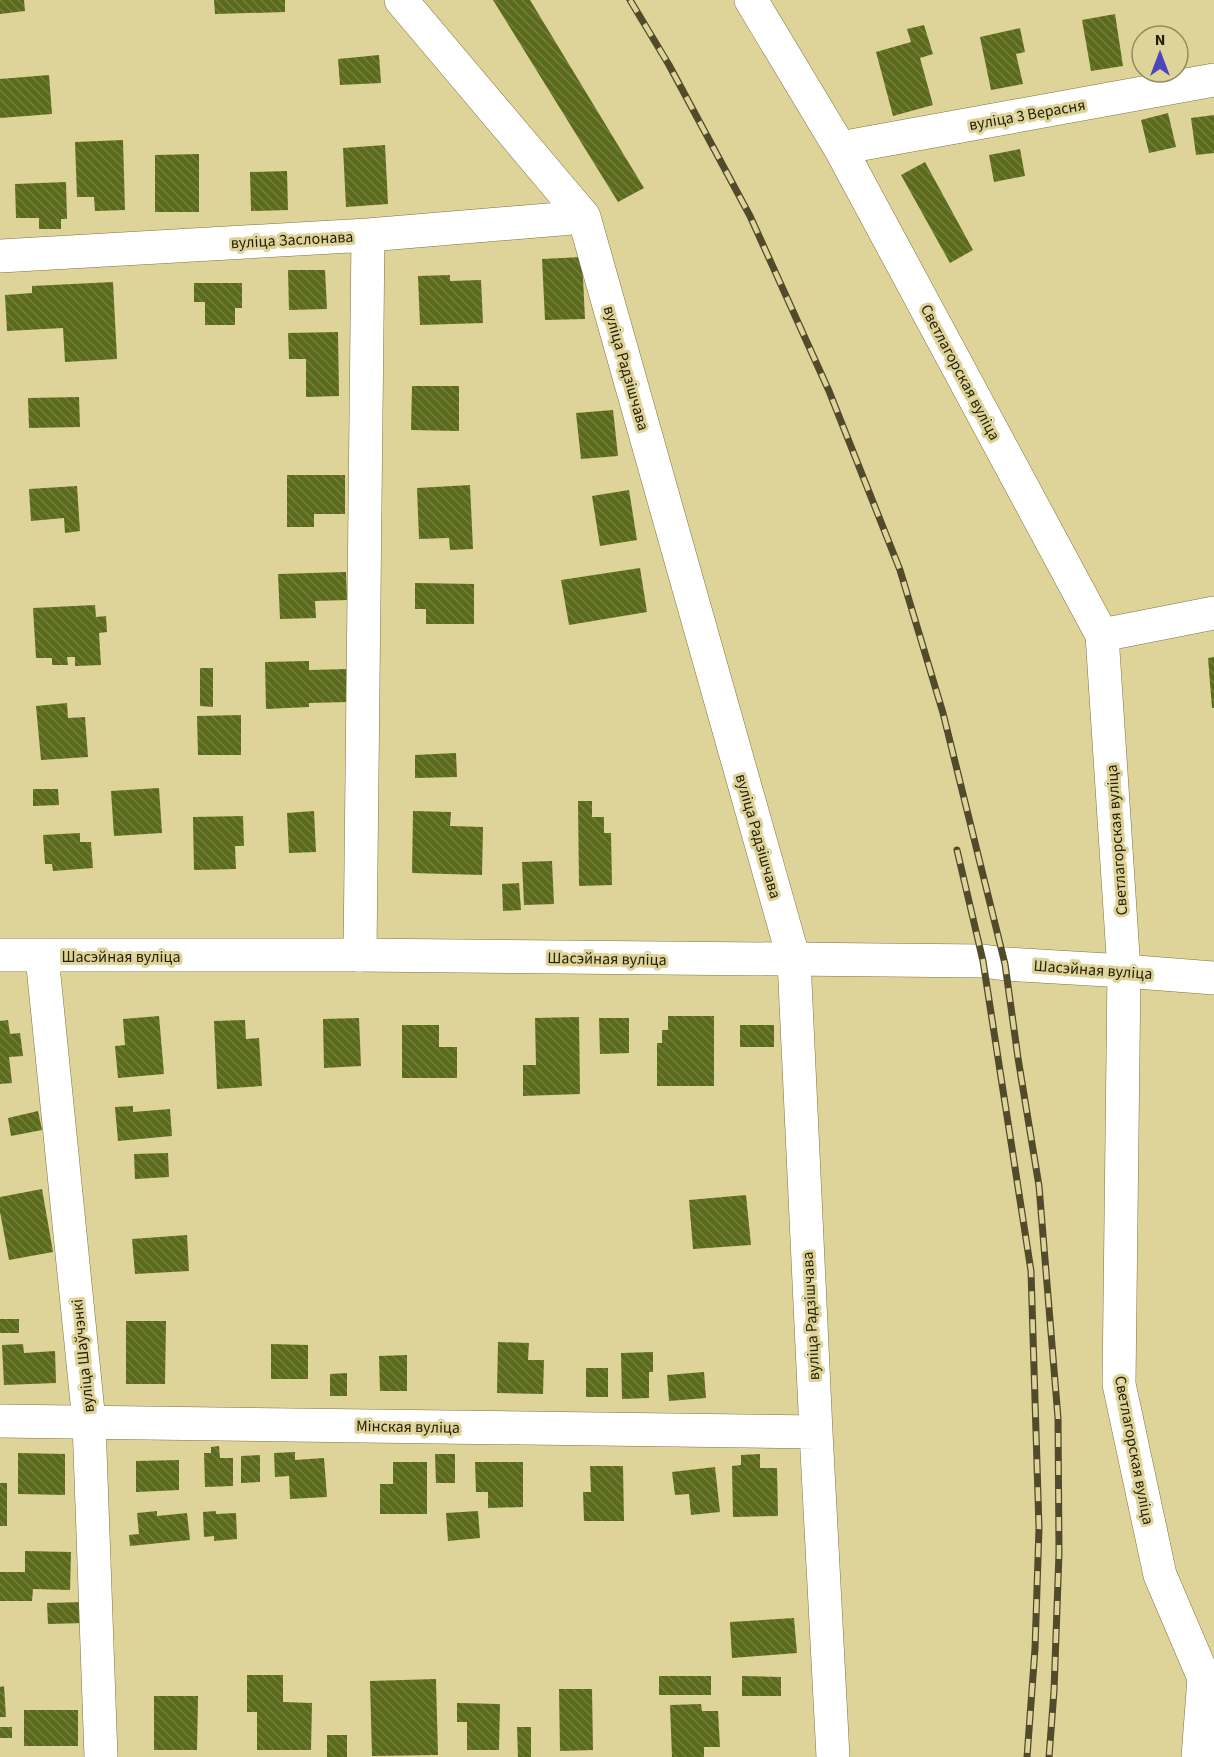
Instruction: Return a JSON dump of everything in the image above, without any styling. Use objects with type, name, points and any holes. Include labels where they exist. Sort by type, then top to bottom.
[{"type":"street","name":"вуліца Радзішчава","points":[[400,0],[584,217],[794,960],[833,1757]]},
{"type":"street","name":"Светлагорская вуліца","points":[[751,0],[840,148],[1102,635],[1124,971],[1119,1384],[1160,1575],[1204,1678],[1198,1757]]},
{"type":"street","name":"вуліца 3 Верасня","points":[[840,148],[1214,80]]},
{"type":"street","name":"вуліца Заслонава","points":[[0,256],[368,235],[584,217]]},
{"type":"street","points":[[360,956],[368,235]]},
{"type":"street","points":[[1102,635],[1214,613]]},
{"type":"street","name":"Шасэйная вуліца","points":[[0,956],[360,956],[983,961],[1214,978]]},
{"type":"street","name":"вуліца Шаўчэнкі","points":[[42,956],[89,1422],[101,1757]]},
{"type":"street","name":"Мінская вуліца","points":[[0,1421],[816,1432]]},
{"type":"building","points":[[0,0],[24,0],[25,11],[0,14]]},
{"type":"building","points":[[214,0],[285,0],[285,12],[215,14]]},
{"type":"building","points":[[493,0],[530,0],[644,188],[618,202]]},
{"type":"building","points":[[1115,14],[1123,66],[1091,71],[1082,20]]},
{"type":"building","points":[[924,25],[933,54],[920,58],[933,105],[893,116],[876,52],[911,42],[907,29]]},
{"type":"building","points":[[1020,28],[1025,52],[1016,54],[1023,84],[991,90],[980,37]]},
{"type":"building","points":[[379,55],[381,83],[340,85],[338,59]]},
{"type":"building","points":[[49,75],[52,114],[0,118],[0,79]]},
{"type":"building","points":[[1168,113],[1176,147],[1149,153],[1141,120]]},
{"type":"building","points":[[1214,115],[1214,153],[1196,155],[1191,118]]},
{"type":"building","points":[[123,140],[125,210],[95,211],[94,197],[77,197],[75,142]]},
{"type":"building","points":[[385,145],[388,204],[346,207],[343,148]]},
{"type":"building","points":[[1020,149],[1025,176],[994,182],[989,155]]},
{"type":"building","points":[[199,154],[199,212],[155,212],[155,155]]},
{"type":"building","points":[[925,162],[973,250],[950,263],[901,175]]},
{"type":"building","points":[[287,171],[288,210],[251,211],[250,172]]},
{"type":"building","points":[[66,182],[67,219],[61,219],[61,229],[39,229],[39,218],[16,218],[15,184]]},
{"type":"building","points":[[582,257],[585,319],[545,320],[542,259]]},
{"type":"building","points":[[288,270],[325,270],[327,309],[289,310]]},
{"type":"building","points":[[450,275],[450,281],[481,280],[483,323],[420,325],[418,276]]},
{"type":"building","points":[[113,282],[117,359],[65,362],[63,328],[7,331],[5,295],[32,293],[32,286]]},
{"type":"building","points":[[194,283],[242,283],[242,308],[235,308],[235,325],[205,325],[205,302],[194,302]]},
{"type":"building","points":[[338,332],[339,396],[306,397],[306,359],[289,359],[288,333]]},
{"type":"building","points":[[412,386],[459,386],[459,431],[411,430]]},
{"type":"building","points":[[79,397],[80,427],[29,428],[28,398]]},
{"type":"building","points":[[613,410],[618,456],[581,459],[576,413]]},
{"type":"building","points":[[287,475],[345,475],[345,514],[314,514],[314,527],[287,527]]},
{"type":"building","points":[[470,485],[473,549],[450,550],[449,538],[419,539],[417,488]]},
{"type":"building","points":[[77,486],[80,531],[65,533],[64,518],[31,521],[29,489]]},
{"type":"building","points":[[629,490],[637,540],[600,546],[592,496]]},
{"type":"building","points":[[640,568],[647,612],[569,625],[561,580]]},
{"type":"building","points":[[346,572],[347,600],[315,601],[316,618],[280,619],[278,574]]},
{"type":"building","points":[[415,583],[474,584],[474,624],[426,624],[426,609],[415,609]]},
{"type":"building","points":[[95,605],[96,617],[106,616],[107,632],[99,633],[101,665],[75,666],[75,657],[67,657],[68,665],[52,665],[52,658],[36,658],[33,608]]},
{"type":"building","points":[[1214,657],[1214,708],[1212,708],[1208,658]]},
{"type":"building","points":[[309,661],[309,670],[348,669],[348,702],[309,703],[309,707],[266,709],[265,662]]},
{"type":"building","points":[[200,668],[213,668],[213,707],[200,706]]},
{"type":"building","points":[[67,703],[68,718],[85,717],[88,757],[41,760],[36,706]]},
{"type":"building","points":[[241,715],[241,755],[198,755],[197,716]]},
{"type":"building","points":[[456,753],[457,777],[415,778],[415,755]]},
{"type":"building","points":[[159,788],[162,833],[114,836],[111,791]]},
{"type":"building","points":[[33,789],[58,789],[59,805],[33,806]]},
{"type":"building","points":[[578,801],[592,801],[592,817],[604,817],[604,833],[611,833],[612,885],[579,886]]},
{"type":"building","points":[[314,811],[316,852],[289,853],[287,813]]},
{"type":"building","points":[[413,811],[451,812],[450,826],[483,827],[482,875],[412,873]]},
{"type":"building","points":[[243,816],[244,846],[235,846],[236,869],[194,870],[193,817]]},
{"type":"building","points":[[80,833],[80,842],[91,842],[93,868],[53,871],[52,864],[45,864],[43,835]]},
{"type":"building","points":[[552,861],[554,904],[524,905],[522,862]]},
{"type":"building","points":[[519,883],[521,910],[503,911],[502,884]]},
{"type":"building","points":[[159,1016],[164,1074],[118,1078],[115,1046],[125,1045],[123,1019]]},
{"type":"building","points":[[668,1016],[714,1016],[714,1086],[657,1086],[657,1043],[662,1043],[662,1030],[668,1030]]},
{"type":"building","points":[[579,1017],[580,1094],[523,1096],[523,1065],[536,1065],[535,1018]]},
{"type":"building","points":[[359,1018],[361,1066],[324,1068],[323,1019]]},
{"type":"building","points":[[599,1018],[629,1018],[629,1053],[600,1054]]},
{"type":"building","points":[[8,1020],[10,1034],[20,1033],[23,1056],[9,1057],[12,1083],[0,1084],[0,1021]]},
{"type":"building","points":[[245,1020],[246,1039],[259,1038],[262,1086],[217,1089],[214,1021]]},
{"type":"building","points":[[402,1025],[439,1025],[439,1047],[457,1047],[457,1078],[402,1078]]},
{"type":"building","points":[[740,1025],[774,1025],[774,1047],[740,1047]]},
{"type":"building","points":[[133,1106],[133,1112],[170,1109],[172,1136],[118,1141],[115,1107]]},
{"type":"building","points":[[38,1111],[42,1130],[11,1136],[8,1118]]},
{"type":"building","points":[[168,1153],[169,1177],[135,1179],[134,1154]]},
{"type":"building","points":[[42,1189],[53,1252],[9,1260],[0,1212],[0,1197]]},
{"type":"building","points":[[746,1195],[751,1245],[693,1249],[689,1200]]},
{"type":"building","points":[[187,1235],[189,1271],[135,1274],[132,1239]]},
{"type":"building","points":[[0,1319],[19,1319],[19,1333],[0,1333]]},
{"type":"building","points":[[126,1321],[166,1321],[165,1384],[126,1384]]},
{"type":"building","points":[[498,1342],[529,1343],[528,1360],[544,1360],[543,1394],[497,1393]]},
{"type":"building","points":[[23,1344],[24,1353],[55,1351],[56,1383],[4,1385],[2,1345]]},
{"type":"building","points":[[271,1344],[308,1345],[308,1379],[271,1379]]},
{"type":"building","points":[[653,1352],[653,1372],[649,1372],[649,1398],[622,1399],[621,1353]]},
{"type":"building","points":[[407,1355],[407,1391],[380,1391],[379,1356]]},
{"type":"building","points":[[586,1368],[608,1368],[608,1397],[586,1397]]},
{"type":"building","points":[[704,1372],[706,1398],[669,1401],[667,1375]]},
{"type":"building","points":[[347,1373],[347,1396],[330,1396],[330,1374]]},
{"type":"building","points":[[219,1446],[220,1458],[233,1458],[233,1486],[205,1487],[204,1453],[211,1453],[211,1447]]},
{"type":"building","points":[[295,1452],[295,1460],[324,1458],[327,1497],[290,1499],[289,1476],[275,1477],[274,1453]]},
{"type":"building","points":[[18,1453],[65,1454],[65,1495],[18,1494]]},
{"type":"building","points":[[435,1454],[455,1454],[455,1483],[436,1483]]},
{"type":"building","points":[[760,1454],[760,1468],[777,1468],[778,1516],[733,1517],[732,1466],[741,1465],[741,1455]]},
{"type":"building","points":[[260,1455],[260,1482],[241,1483],[241,1456]]},
{"type":"building","points":[[179,1460],[179,1490],[136,1492],[136,1461]]},
{"type":"building","points":[[393,1462],[427,1462],[427,1514],[380,1514],[380,1484],[393,1484]]},
{"type":"building","points":[[475,1462],[523,1462],[523,1507],[488,1508],[488,1492],[476,1492]]},
{"type":"building","points":[[590,1466],[623,1466],[624,1521],[584,1521],[583,1492],[591,1492]]},
{"type":"building","points":[[715,1467],[720,1512],[691,1515],[689,1494],[675,1495],[672,1472]]},
{"type":"building","points":[[0,1483],[7,1483],[7,1526],[0,1526]]},
{"type":"building","points":[[157,1511],[157,1516],[187,1513],[190,1540],[130,1546],[129,1535],[139,1534],[137,1513]]},
{"type":"building","points":[[216,1511],[216,1514],[236,1513],[237,1539],[214,1541],[214,1536],[204,1537],[203,1512]]},
{"type":"building","points":[[478,1511],[480,1538],[448,1541],[446,1513]]},
{"type":"building","points":[[25,1551],[71,1552],[70,1590],[33,1589],[32,1601],[0,1601],[0,1572],[25,1572]]},
{"type":"building","points":[[85,1602],[85,1623],[48,1624],[47,1603]]},
{"type":"building","points":[[794,1618],[797,1653],[732,1658],[730,1622]]},
{"type":"building","points":[[247,1675],[283,1675],[283,1702],[312,1703],[311,1750],[257,1750],[257,1712],[247,1712]]},
{"type":"building","points":[[659,1676],[711,1676],[711,1695],[659,1695]]},
{"type":"building","points":[[742,1676],[781,1677],[781,1696],[742,1696]]},
{"type":"building","points":[[436,1679],[438,1755],[372,1756],[370,1681]]},
{"type":"building","points":[[4,1686],[6,1717],[0,1717],[0,1687]]},
{"type":"building","points":[[559,1689],[592,1689],[593,1750],[560,1751]]},
{"type":"building","points":[[154,1696],[198,1696],[197,1750],[154,1750]]},
{"type":"building","points":[[457,1703],[500,1704],[499,1750],[467,1750],[467,1722],[457,1722]]},
{"type":"building","points":[[701,1704],[702,1711],[718,1711],[720,1747],[704,1747],[704,1757],[672,1757],[670,1705]]},
{"type":"building","points":[[24,1710],[78,1710],[78,1746],[24,1746]]},
{"type":"building","points":[[0,1727],[12,1727],[12,1738],[0,1738]]},
{"type":"building","points":[[517,1727],[531,1727],[531,1757],[518,1757]]},
{"type":"building","points":[[327,1735],[347,1735],[347,1757],[327,1757]]},
{"type":"railway","points":[[630,0],[669,65],[750,216],[829,391],[900,570],[943,713],[1005,964],[1039,1186],[1058,1418],[1059,1553],[1049,1757]]},
{"type":"railway","points":[[957,850],[983,961],[1031,1271],[1039,1528],[1035,1649],[1027,1757]]}]
